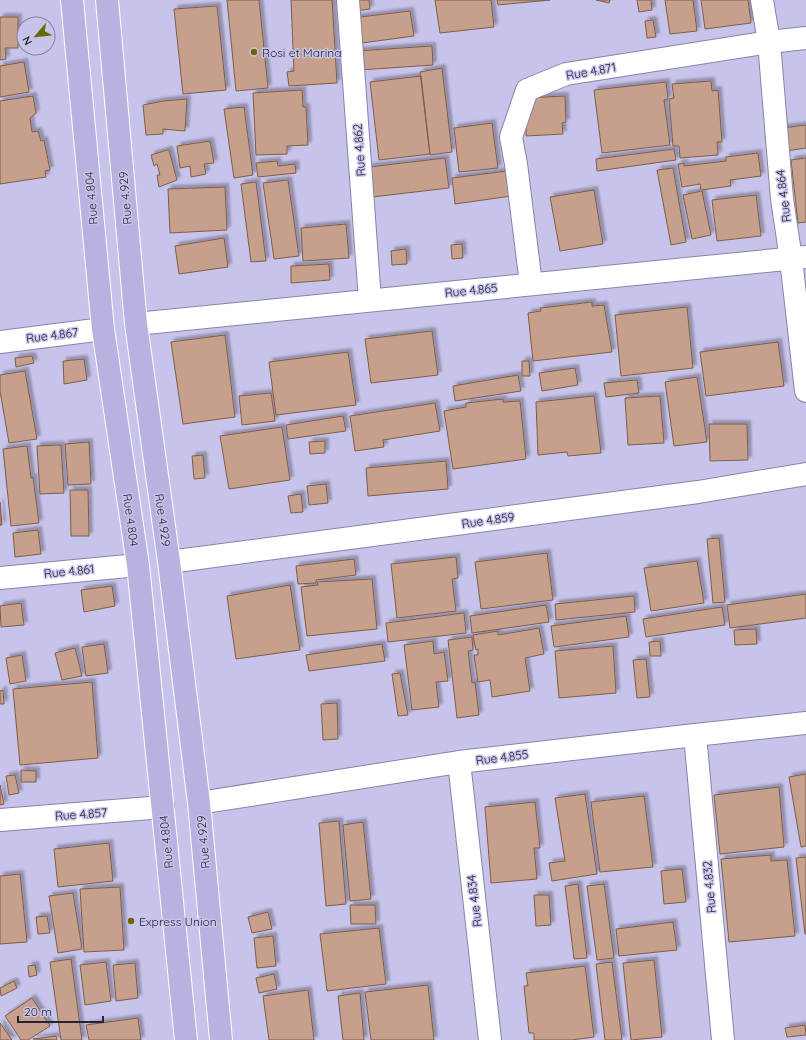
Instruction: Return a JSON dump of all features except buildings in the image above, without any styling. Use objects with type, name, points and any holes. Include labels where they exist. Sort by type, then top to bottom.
[{"type":"main road","name":"Rue 4.804","points":[[72,0],[103,329],[138,564],[186,1040]]},
{"type":"main road","name":"Rue 4.929","points":[[107,0],[136,324],[169,562],[199,803],[221,1040]]},
{"type":"street","name":"Rue 4.862","points":[[348,0],[370,300]]},
{"type":"street","name":"Rue 4.864","points":[[762,0],[769,42],[782,199],[799,258],[806,391]]},
{"type":"street","name":"Rue 4.871","points":[[531,284],[516,164],[511,136],[527,90],[566,74],[769,42],[806,38]]},
{"type":"street","name":"Rue 4.865","points":[[136,324],[799,258]]},
{"type":"street","name":"Rue 4.867","points":[[0,342],[103,329]]},
{"type":"street","name":"Rue 4.859","points":[[169,562],[698,492],[806,474]]},
{"type":"street","name":"Rue 4.861","points":[[0,578],[138,564]]},
{"type":"street","name":"Rue 4.855","points":[[199,803],[459,762],[806,723]]},
{"type":"street","name":"Rue 4.832","points":[[695,735],[723,1040]]},
{"type":"street","name":"Rue 4.834","points":[[459,762],[490,1040]]},
{"type":"street","name":"Rue 4.857","points":[[0,820],[163,807]]},
{"type":"place","name":"Rosi et Marina","points":[[254,52]]},
{"type":"place","name":"Express Union","points":[[131,921]]}]
